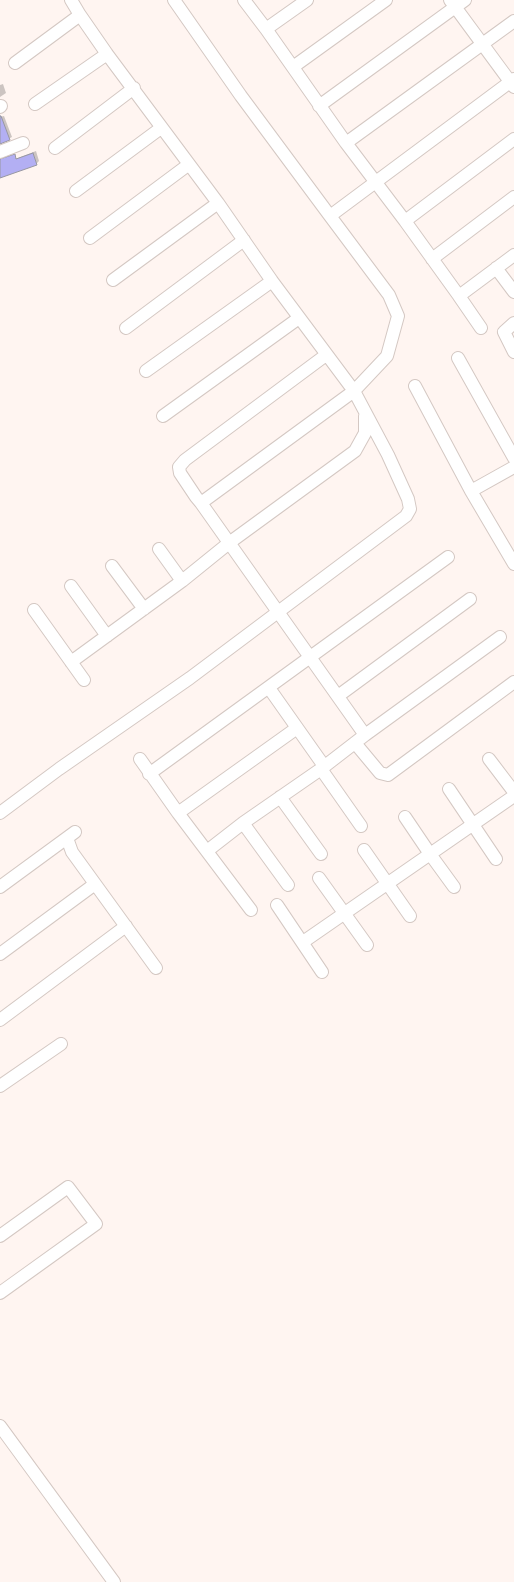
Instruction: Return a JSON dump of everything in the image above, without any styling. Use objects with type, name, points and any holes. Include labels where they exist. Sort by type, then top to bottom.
[{"type":"street","points":[[0,813],[59,769],[190,678],[406,516],[410,509],[408,499],[388,455],[354,391],[272,281],[218,203],[188,165],[134,88],[107,54],[71,0]]},
{"type":"street","points":[[174,0],[241,96],[389,295],[398,316],[388,356],[354,391],[201,502]]},
{"type":"street","points":[[244,0],[293,67],[319,106],[405,221],[481,328]]},
{"type":"street","points":[[266,30],[307,0]]},
{"type":"street","points":[[293,67],[386,0]]},
{"type":"street","points":[[319,106],[457,2],[482,44],[513,83],[330,216]]},
{"type":"street","points":[[15,63],[80,15]]},
{"type":"street","points":[[346,143],[514,21]]},
{"type":"street","points":[[35,104],[107,54]]},
{"type":"street","points":[[55,148],[134,88]]},
{"type":"street","points":[[76,191],[161,128]]},
{"type":"street","points":[[405,221],[514,139]]},
{"type":"street","points":[[0,152],[23,143]]},
{"type":"street","points":[[90,238],[188,165]]},
{"type":"street","points":[[432,259],[514,197]]},
{"type":"street","points":[[113,280],[218,203]]},
{"type":"street","points":[[126,328],[244,240]]},
{"type":"street","points":[[459,296],[514,255]]},
{"type":"street","points":[[496,268],[514,292]]},
{"type":"street","points":[[146,371],[272,281]]},
{"type":"street","points":[[163,416],[299,318]]},
{"type":"street","points":[[514,323],[504,332],[514,352]]},
{"type":"street","points":[[326,355],[185,460],[179,467],[180,473],[338,696],[360,739],[380,773],[388,775],[514,682]]},
{"type":"street","points":[[458,358],[514,458]]},
{"type":"street","points":[[415,386],[471,491],[514,564]]},
{"type":"street","points":[[71,662],[182,581],[229,543],[355,451],[365,433],[365,413]]},
{"type":"street","points":[[471,491],[514,467]]},
{"type":"street","points":[[159,549],[182,581]]},
{"type":"street","points":[[149,774],[448,557]]},
{"type":"street","points":[[112,566],[144,609]]},
{"type":"street","points":[[71,586],[107,636]]},
{"type":"street","points":[[338,696],[470,599]]},
{"type":"street","points":[[34,610],[84,680]]},
{"type":"street","points":[[207,851],[500,637]]},
{"type":"street","points":[[269,688],[361,826]]},
{"type":"street","points":[[178,813],[297,728]]},
{"type":"street","points":[[490,758],[514,792]]},
{"type":"street","points":[[140,759],[149,774],[251,910]]},
{"type":"street","points":[[449,789],[496,859]]},
{"type":"street","points":[[303,942],[386,883],[514,796]]},
{"type":"street","points":[[280,797],[321,854]]},
{"type":"street","points":[[405,817],[454,887]]},
{"type":"street","points":[[243,824],[288,885]]},
{"type":"street","points":[[0,886],[71,835],[72,852],[156,968]]},
{"type":"street","points":[[364,850],[410,916]]},
{"type":"street","points":[[319,878],[367,945]]},
{"type":"street","points":[[0,954],[96,884]]},
{"type":"street","points":[[277,905],[322,972]]},
{"type":"street","points":[[0,1020],[126,926]]},
{"type":"street","points":[[0,1086],[61,1044]]},
{"type":"street","points":[[0,1236],[68,1187],[96,1224],[0,1293]]},
{"type":"street","points":[[0,1426],[114,1582]]},
{"type":"building","points":[[0,116],[10,140],[0,144]]},
{"type":"building","points":[[33,153],[37,165],[0,178],[0,159],[15,154],[16,159]]}]
